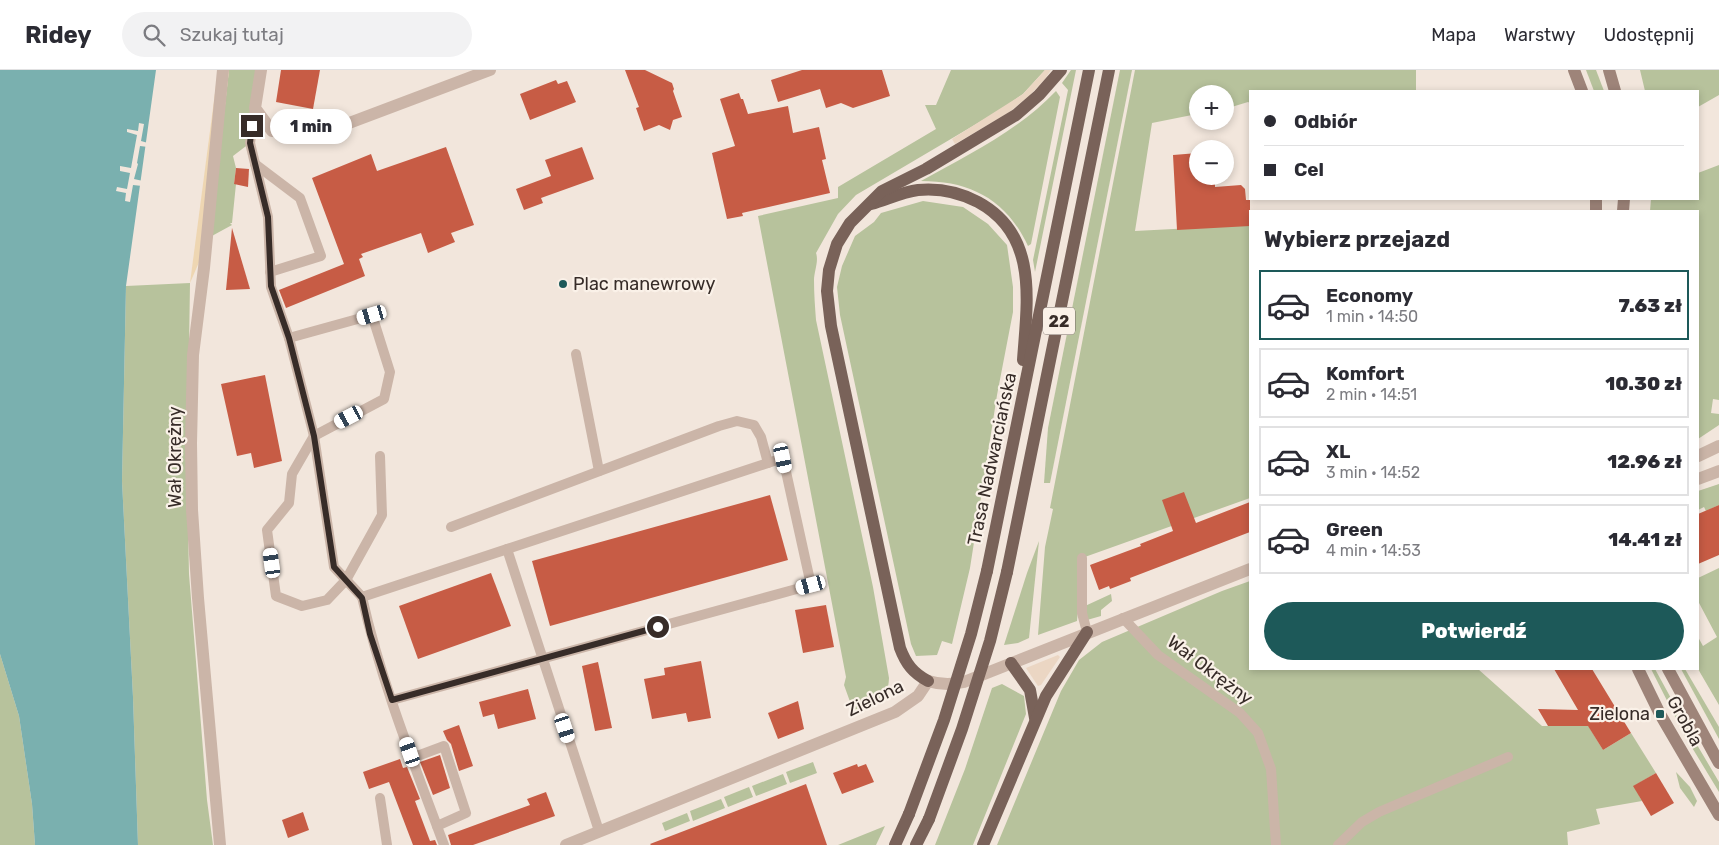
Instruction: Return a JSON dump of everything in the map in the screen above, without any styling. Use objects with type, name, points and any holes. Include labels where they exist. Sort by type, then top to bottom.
[{"type":"main road","points":[[928,681],[912,670],[900,648],[829,315],[828,279],[834,252],[850,223],[882,191],[926,168],[1016,115],[1039,95],[1061,70]]},
{"type":"main road","name":"Trasa Nadwarciańska","points":[[895,845],[909,814],[944,720],[971,634],[1021,403],[1088,70]]},
{"type":"main road","name":"22","points":[[916,845],[929,819],[962,729],[990,641],[1007,572],[1109,70]]},
{"type":"main road","points":[[1574,70],[1582,90]]},
{"type":"main road","points":[[1609,70],[1615,90]]},
{"type":"main road","points":[[871,204],[916,191],[943,190],[980,203],[998,217],[1015,238],[1023,257],[1027,284],[1021,403]]},
{"type":"main road","points":[[983,845],[1052,684],[1087,632]]},
{"type":"main road","points":[[1011,663],[1030,690],[1035,720]]},
{"type":"main road","name":"Grobla","points":[[1638,670],[1664,721],[1719,815]]},
{"type":"main road","name":"Grobla","points":[[1669,670],[1719,763]]},
{"type":"street","name":"Wał Okrężny","points":[[220,845],[198,598],[192,510],[191,443],[193,355],[204,268],[223,70]]},
{"type":"street","points":[[261,70],[255,108],[272,132],[320,134],[490,70]]},
{"type":"street","points":[[1699,456],[1719,446]]},
{"type":"street","points":[[1699,479],[1719,471]]},
{"type":"street","name":"Zielona","points":[[566,845],[895,712],[918,696],[928,681],[939,684],[964,682],[1249,569]]},
{"type":"lane","points":[[255,108],[250,143],[268,217],[271,286],[289,338],[314,436],[334,567],[362,598],[370,634],[444,845]]},
{"type":"lane","points":[[255,164],[300,198],[321,256],[270,272]]},
{"type":"lane","points":[[289,338],[372,315],[390,372],[384,399],[314,436],[292,474],[290,503],[267,530],[276,596],[302,606],[327,600],[346,580],[382,515],[380,456]]},
{"type":"lane","points":[[576,354],[599,471]]},
{"type":"lane","points":[[451,527],[719,426],[737,421],[754,425],[761,437],[768,463]]},
{"type":"lane","points":[[362,598],[783,458],[811,585],[392,700]]},
{"type":"lane","points":[[508,549],[599,831]]},
{"type":"lane","points":[[1082,558],[1082,613],[1087,632]]},
{"type":"lane","name":"Wał Okrężny","points":[[1123,618],[1158,655],[1240,713],[1258,733],[1271,769],[1276,845]]},
{"type":"lane","points":[[412,758],[444,746],[466,813],[438,826]]},
{"type":"lane","points":[[1338,845],[1362,822],[1379,812],[1508,756]]},
{"type":"lane","points":[[380,798],[386,845]]},
{"type":"green space","points":[[229,70],[261,70],[250,143],[233,156],[236,168],[234,184],[236,184],[232,223],[230,223],[232,225],[210,237]]},
{"type":"green space","points":[[951,70],[1045,70],[1023,94],[1000,110],[856,195],[838,214],[816,253],[814,295],[816,320],[873,587],[889,678],[888,687],[883,698],[873,704],[853,710],[844,685],[846,677],[758,216],[838,198],[838,187],[936,129],[925,105],[936,105]]},
{"type":"green space","points":[[1071,70],[1076,70],[1035,272],[1033,260],[1068,90],[1062,83]]},
{"type":"green space","points":[[1120,70],[1132,70],[1050,483],[1044,483],[1048,428]]},
{"type":"green space","points":[[1135,70],[1416,70],[1416,90],[1249,90],[1249,102],[1234,106],[1234,85],[1189,85],[1189,116],[1152,123],[1135,231],[1249,225],[1249,498],[1082,558],[1077,621],[1038,635],[1045,547],[1053,509],[1050,508]]},
{"type":"green space","points":[[1586,70],[1596,70],[1604,90],[1594,90]]},
{"type":"green space","points":[[1640,70],[1719,70],[1719,95],[1699,106],[1699,90],[1645,90]]},
{"type":"green space","points":[[1056,91],[1060,97],[1031,244],[1028,246],[1009,216],[985,196],[971,189],[955,185],[921,181],[1009,130]]},
{"type":"green space","points":[[1719,165],[1719,400],[1713,399],[1711,413],[1719,414],[1719,425],[1699,438],[1699,210],[1650,210],[1651,200],[1699,200],[1699,173]]},
{"type":"green space","points":[[923,201],[963,207],[988,224],[1007,245],[1013,287],[1013,312],[997,395],[970,568],[952,644],[942,641],[937,655],[916,656],[911,644],[840,315],[837,287],[842,266],[855,236],[874,222],[881,213]]},
{"type":"green space","points":[[190,283],[187,479],[189,574],[207,800],[213,845],[138,845],[133,697],[122,481],[126,286]]},
{"type":"green space","points":[[1719,484],[1719,505],[1706,511],[1704,507],[1699,510],[1699,491]]},
{"type":"green space","points":[[1039,541],[1029,638],[1018,643],[1004,645],[1027,573]]},
{"type":"green space","points":[[1719,568],[1719,705],[1699,670],[1699,639],[1703,646],[1717,637],[1699,603],[1699,578]]},
{"type":"green space","points":[[1249,581],[1249,670],[1479,670],[1542,726],[1578,726],[1586,722],[1603,750],[1631,733],[1656,773],[1634,786],[1642,801],[1596,809],[1600,824],[1567,832],[1568,845],[997,845],[1061,691],[1079,660],[1102,642]]},
{"type":"green space","points":[[1111,594],[1112,601],[1101,610],[1101,616],[1087,620],[1085,606]]},
{"type":"green space","points":[[0,654],[19,716],[32,804],[35,845],[0,845]]},
{"type":"green space","points":[[1652,670],[1656,670],[1719,782],[1719,792],[1685,736]]},
{"type":"green space","points":[[1682,670],[1686,670],[1719,727],[1719,739]]},
{"type":"green space","points":[[1002,684],[1024,696],[1026,714],[973,845],[935,845],[965,769],[992,688]]},
{"type":"green space","points":[[813,762],[817,773],[790,783],[786,772]]},
{"type":"green space","points":[[1676,772],[1690,787],[1697,801],[1694,807],[1680,788]]},
{"type":"green space","points":[[783,774],[787,784],[756,796],[752,786]]},
{"type":"green space","points":[[749,787],[753,797],[728,807],[724,797]]},
{"type":"green space","points":[[721,799],[725,808],[693,821],[690,811]]},
{"type":"green space","points":[[687,813],[690,821],[665,831],[662,823]]},
{"type":"green space","points":[[885,826],[876,845],[838,845]]},
{"type":"sand","points":[[218,70],[229,70],[210,237],[190,283]]},
{"type":"shaded area","points":[[1045,70],[1051,70],[1029,96],[1008,113],[955,144],[952,139],[1023,94]]},
{"type":"shaded area","points":[[1058,655],[1060,657],[1041,685],[1038,686],[1026,668]]},
{"type":"water","points":[[0,70],[156,70],[126,286],[122,481],[133,697],[138,845],[35,845],[32,804],[19,716],[0,654]]},
{"type":"pier","points":[[139,123],[144,124],[141,141],[148,143],[148,147],[140,146],[134,179],[143,181],[142,186],[133,185],[130,202],[125,201],[126,193],[116,191],[117,187],[127,189],[130,173],[120,171],[120,166],[131,168],[137,135],[127,132],[127,129],[138,131]]},
{"type":"building","points":[[281,70],[320,70],[313,109],[276,102]]},
{"type":"building","points":[[625,70],[645,70],[672,83],[682,117],[673,120],[670,130],[659,125],[644,131],[636,108],[639,107]]},
{"type":"building","points":[[802,70],[882,70],[890,96],[853,108],[841,103],[826,108],[820,89],[778,102],[771,80]]},
{"type":"building","points":[[556,80],[558,84],[567,81],[576,102],[530,120],[520,94]]},
{"type":"building","points":[[739,93],[748,114],[788,106],[793,133],[819,127],[826,159],[822,160],[830,193],[742,213],[743,216],[727,219],[712,153],[735,146],[720,99]]},
{"type":"building","points":[[446,147],[474,225],[451,233],[455,242],[428,253],[421,233],[361,254],[363,257],[359,259],[365,276],[286,308],[279,290],[344,264],[312,178],[371,154],[377,171]]},
{"type":"building","points":[[582,147],[594,179],[541,198],[543,203],[524,210],[516,189],[551,176],[545,160]]},
{"type":"building","points":[[1189,154],[1189,185],[1215,185],[1215,187],[1241,185],[1245,189],[1246,200],[1250,200],[1249,226],[1177,230],[1173,155]]},
{"type":"building","points":[[236,168],[249,169],[248,187],[234,184]]},
{"type":"building","points":[[232,228],[245,272],[250,289],[226,290]]},
{"type":"building","points":[[265,375],[282,461],[254,468],[251,453],[237,456],[221,384]]},
{"type":"building","points":[[1184,492],[1196,523],[1249,502],[1249,532],[1130,578],[1131,581],[1110,589],[1109,586],[1099,590],[1090,565],[1141,546],[1140,544],[1173,531],[1162,500]]},
{"type":"building","points":[[770,495],[788,560],[550,626],[532,561]]},
{"type":"building","points":[[1719,505],[1719,555],[1699,564],[1699,514]]},
{"type":"building","points":[[491,573],[511,626],[418,659],[399,606]]},
{"type":"building","points":[[826,605],[834,647],[803,653],[795,610]]},
{"type":"building","points":[[701,661],[711,718],[688,722],[686,713],[652,719],[644,679],[665,675],[664,668]]},
{"type":"building","points":[[598,662],[612,728],[595,731],[582,666]]},
{"type":"building","points":[[1555,670],[1593,670],[1631,733],[1603,750],[1588,726],[1548,726],[1538,709],[1578,710]]},
{"type":"building","points":[[528,689],[536,719],[498,729],[494,714],[483,717],[479,702]]},
{"type":"building","points":[[798,701],[804,729],[778,739],[768,713]]},
{"type":"building","points":[[459,725],[473,766],[459,771],[451,744],[443,731]]},
{"type":"building","points":[[440,755],[450,788],[433,795],[420,762]]},
{"type":"building","points":[[400,759],[403,768],[407,767],[420,799],[415,801],[430,841],[435,840],[437,845],[413,845],[389,782],[369,789],[363,772]]},
{"type":"building","points":[[857,764],[858,767],[866,764],[874,782],[842,794],[833,773]]},
{"type":"building","points":[[1656,773],[1674,803],[1651,816],[1633,786]]},
{"type":"building","points":[[806,784],[827,845],[650,844]]},
{"type":"building","points":[[546,792],[555,816],[473,845],[451,845],[448,835],[530,805],[527,799]]},
{"type":"building","points":[[303,812],[309,830],[288,838],[282,820]]},
{"type":"place","name":"Plac manewrowy","points":[[563,284]]},
{"type":"place","name":"Zielona","points":[[1660,714]]},
{"type":"route","points":[[252,126],[250,143],[268,217],[271,286],[289,338],[314,436],[334,567],[362,598],[370,634],[392,700],[658,627]]}]
